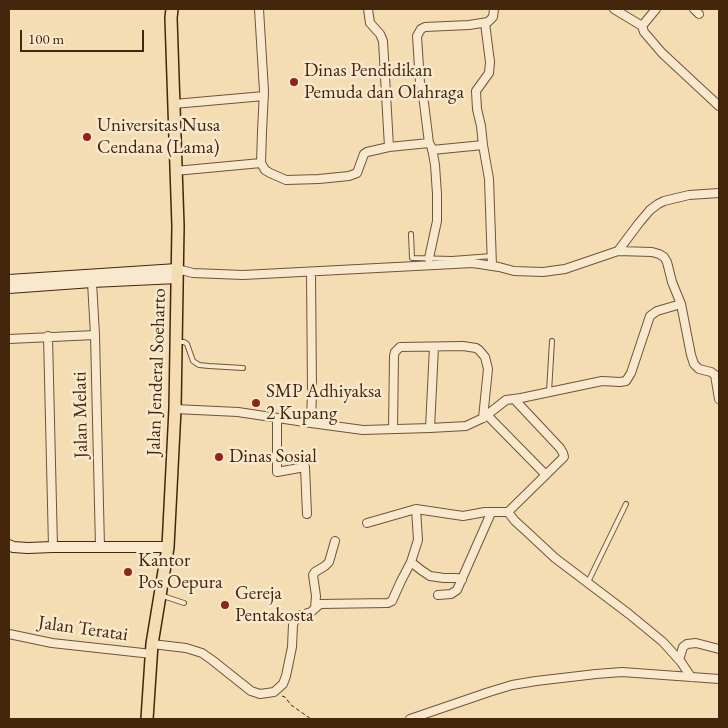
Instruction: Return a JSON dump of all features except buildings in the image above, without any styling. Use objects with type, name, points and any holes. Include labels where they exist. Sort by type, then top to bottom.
[{"type":"main road","name":"Jalan Jenderal Soeharto","points":[[168,9],[168,19],[172,24]]},
{"type":"main road","name":"Jalan Jenderal Soeharto","points":[[147,719],[152,649],[168,547],[175,409],[178,226],[172,9]]},
{"type":"street","points":[[259,9],[264,96],[261,163],[270,174],[286,180],[349,176],[357,172],[364,154],[389,147],[483,145]]},
{"type":"street","points":[[368,9],[370,22],[383,41],[389,147]]},
{"type":"street","points":[[429,258],[436,221],[437,194],[422,86],[420,83],[417,36],[421,29],[425,28],[488,22],[493,17],[494,9]]},
{"type":"street","points":[[614,9],[642,26],[644,32],[662,53],[719,106]]},
{"type":"street","points":[[642,26],[656,9]]},
{"type":"street","points":[[485,23],[490,62],[489,73],[476,90],[477,109],[489,179],[492,266]]},
{"type":"street","points":[[174,104],[264,96]]},
{"type":"street","points":[[176,171],[261,163]]},
{"type":"street","points":[[618,251],[650,210],[658,204],[689,195],[719,193]]},
{"type":"street","points":[[9,280],[193,273],[243,275],[311,272],[411,262],[472,263],[514,271],[552,272],[618,251],[652,252],[664,257],[667,262],[672,282],[681,304],[694,364],[699,369],[715,371],[719,399]]},
{"type":"street","points":[[311,272],[311,424]]},
{"type":"street","points":[[9,288],[177,274]]},
{"type":"street","name":"Jalan Melati","points":[[92,282],[100,547]]},
{"type":"street","points":[[175,409],[238,412],[311,424],[364,430],[466,426],[485,416],[506,400],[602,381],[626,381],[631,374],[650,316],[657,311],[681,304]]},
{"type":"street","points":[[9,339],[95,335]]},
{"type":"street","points":[[48,336],[53,547]]},
{"type":"street","points":[[392,429],[395,352],[400,347],[469,346],[480,350],[486,357],[488,369],[485,416],[546,475]]},
{"type":"street","points":[[430,428],[434,347]]},
{"type":"street","points":[[367,523],[416,509],[463,516],[485,512],[508,512],[564,457],[563,453],[514,399]]},
{"type":"street","points":[[277,418],[277,472],[305,467],[307,514]]},
{"type":"street","points":[[274,692],[283,684],[286,676],[292,647],[292,625],[298,616],[311,612],[320,604],[326,603],[366,604],[388,603],[392,601],[411,562],[418,540],[416,509]]},
{"type":"street","points":[[508,512],[514,521],[555,558],[663,642],[691,677]]},
{"type":"street","points":[[438,595],[451,594],[457,590],[491,513]]},
{"type":"street","points":[[315,608],[316,596],[313,576],[315,572],[326,566],[329,562],[335,541]]},
{"type":"street","points":[[9,545],[12,547],[28,548],[168,547]]},
{"type":"street","points":[[411,562],[430,576],[462,580]]},
{"type":"street","name":"Jalan Teratai","points":[[9,634],[52,643],[152,649],[186,648],[202,653],[251,691],[260,694],[274,692]]},
{"type":"street","points":[[679,660],[683,647],[687,644],[696,643],[719,649]]},
{"type":"street","points":[[410,719],[512,685],[536,681],[622,672],[719,679]]},
{"type":"lane","points":[[411,234],[411,262],[429,258],[452,259],[492,256]]},
{"type":"lane","points":[[549,392],[552,341]]},
{"type":"lane","points":[[176,342],[187,344],[193,361],[199,364],[243,368]]},
{"type":"lane","points":[[588,582],[626,504]]},
{"type":"lane","points":[[161,595],[184,603]]},
{"type":"path","points":[[274,692],[285,697],[291,705],[311,719]]},
{"type":"place","name":"Dinas Pendidikan Pemuda dan Olahraga","points":[[294,82]]},
{"type":"place","name":"Universitas Nusa Cendana (Lama)","points":[[87,137]]},
{"type":"place","name":"SMP Adhiyaksa 2 Kupang","points":[[256,403]]},
{"type":"place","name":"Dinas Sosial","points":[[219,457]]},
{"type":"place","name":"Kantor Pos Oepura","points":[[128,572]]},
{"type":"place","name":"Gereja Pentakosta","points":[[225,605]]}]
